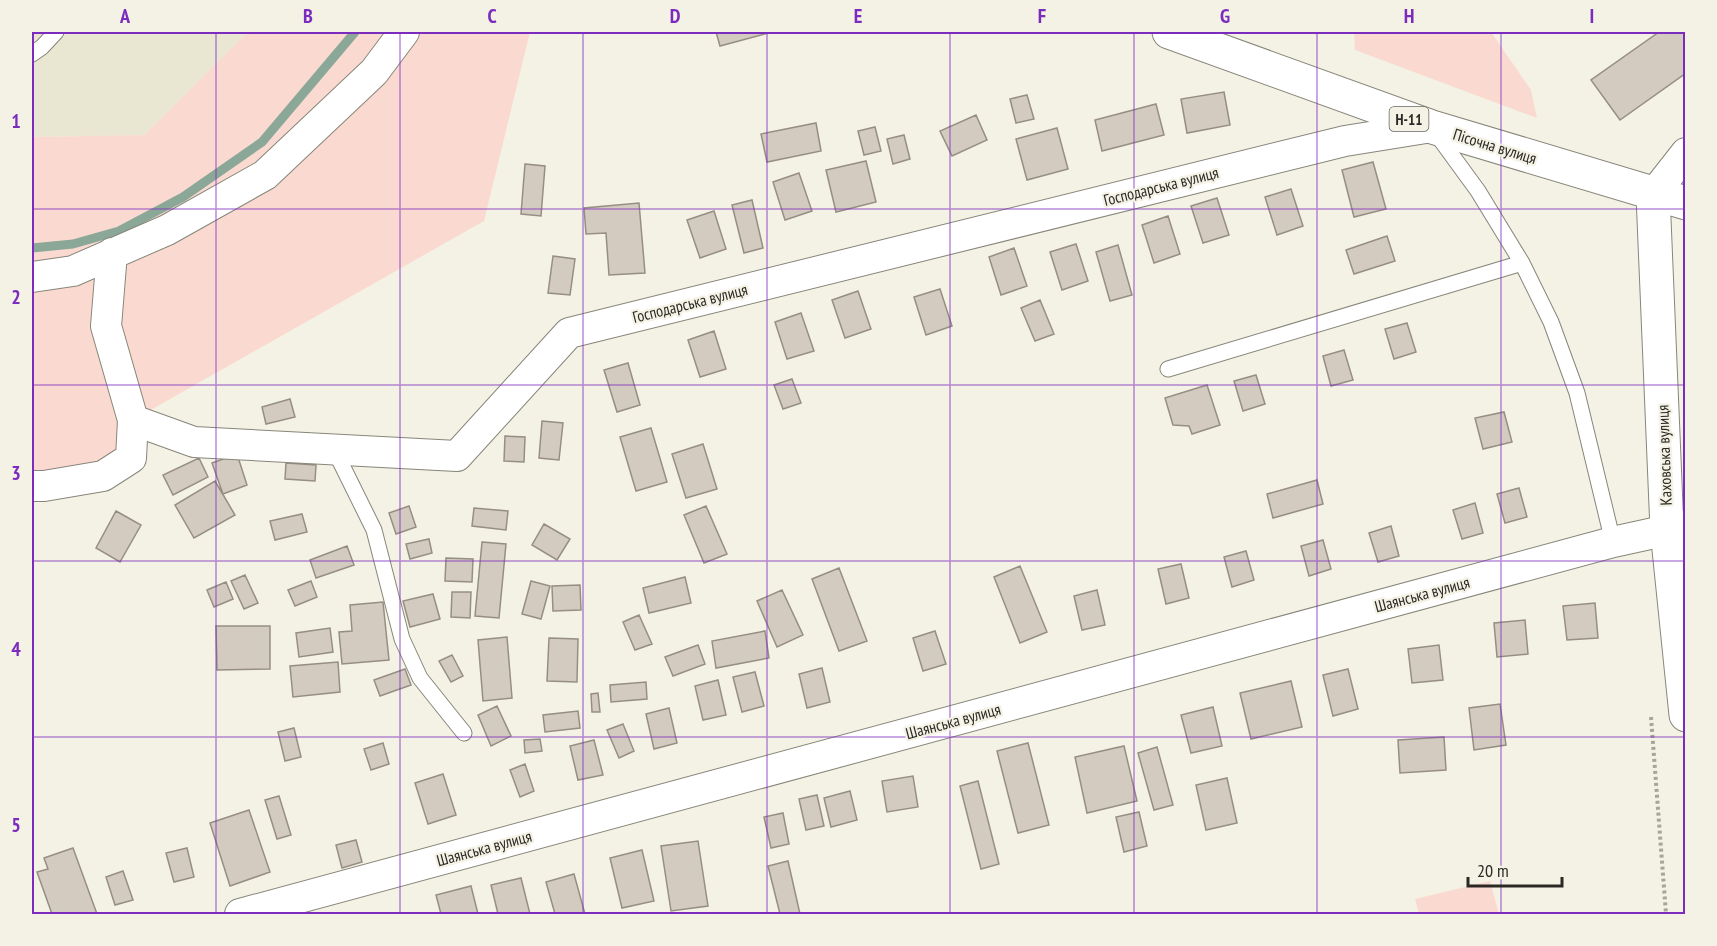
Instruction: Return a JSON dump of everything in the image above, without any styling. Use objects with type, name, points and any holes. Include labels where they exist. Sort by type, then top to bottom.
[{"type":"main road","name":"Пісочна вулиця","points":[[1168,32],[1432,127],[1686,203]]},
{"type":"main road","name":"Каховська вулиця","points":[[1653,195],[1676,528],[1686,715]]},
{"type":"street","points":[[32,277],[73,271],[167,230],[265,176],[374,72],[404,32]]},
{"type":"street","name":"Господарська вулиця","points":[[133,420],[194,442],[457,456],[569,333],[1345,141],[1432,127]]},
{"type":"street","points":[[1653,195],[1686,153]]},
{"type":"street","points":[[32,486],[103,476],[131,458],[133,420],[106,326],[112,254]]},
{"type":"street","name":"Шаянська вулиця","points":[[240,915],[1613,542],[1676,528]]},
{"type":"lane","points":[[32,54],[56,32]]},
{"type":"lane","points":[[1432,127],[1478,192],[1522,263],[1551,322],[1577,393],[1613,542]]},
{"type":"lane","points":[[1168,369],[1522,263]]},
{"type":"lane","points":[[334,449],[374,530],[402,639],[420,678],[464,733]]},
{"type":"path","points":[[1651,714],[1666,915]]},
{"type":"shaded area","points":[[32,32],[248,32],[144,135],[32,137]]},
{"type":"shaded area","points":[[248,32],[530,32],[484,221],[133,420],[131,458],[32,486],[32,137],[144,135]]},
{"type":"shaded area","points":[[1354,32],[1491,32],[1531,90],[1537,118],[1355,50]]},
{"type":"shaded area","points":[[1490,881],[1499,914],[1419,914],[1415,899]]},
{"type":"building","points":[[716,32],[772,32],[720,46]]},
{"type":"building","points":[[1659,32],[1686,32],[1686,73],[1620,120],[1591,80]]},
{"type":"building","points":[[1224,92],[1230,125],[1187,133],[1181,99]]},
{"type":"building","points":[[1027,95],[1034,119],[1016,123],[1010,99]]},
{"type":"building","points":[[1156,104],[1164,135],[1102,151],[1095,120]]},
{"type":"building","points":[[976,115],[987,140],[952,156],[940,131]]},
{"type":"building","points":[[816,123],[821,151],[767,162],[761,134]]},
{"type":"building","points":[[875,127],[881,151],[864,155],[858,131]]},
{"type":"building","points":[[1057,128],[1068,169],[1027,180],[1016,139]]},
{"type":"building","points":[[904,135],[910,159],[893,164],[887,139]]},
{"type":"building","points":[[866,161],[876,202],[836,212],[826,170]]},
{"type":"building","points":[[1373,162],[1386,209],[1354,217],[1342,170]]},
{"type":"building","points":[[525,164],[545,166],[541,216],[521,214]]},
{"type":"building","points":[[799,173],[812,211],[785,220],[773,182]]},
{"type":"building","points":[[1291,189],[1303,226],[1277,235],[1265,197]]},
{"type":"building","points":[[1217,198],[1229,235],[1203,243],[1191,206]]},
{"type":"building","points":[[752,200],[763,248],[744,253],[732,205]]},
{"type":"building","points":[[639,203],[645,273],[609,275],[606,233],[586,234],[584,208]]},
{"type":"building","points":[[714,211],[726,249],[700,258],[687,220]]},
{"type":"building","points":[[1168,216],[1180,254],[1154,263],[1142,225]]},
{"type":"building","points":[[1387,236],[1395,261],[1354,274],[1346,250]]},
{"type":"building","points":[[1076,244],[1088,281],[1062,290],[1050,252]]},
{"type":"building","points":[[1118,245],[1132,295],[1110,301],[1096,252]]},
{"type":"building","points":[[1014,248],[1027,286],[1001,295],[989,257]]},
{"type":"building","points":[[553,256],[575,259],[570,295],[548,293]]},
{"type":"building","points":[[940,289],[952,326],[926,335],[914,297]]},
{"type":"building","points":[[858,291],[871,329],[845,338],[832,300]]},
{"type":"building","points":[[1040,300],[1054,334],[1035,341],[1021,308]]},
{"type":"building","points":[[801,313],[814,351],[787,359],[775,322]]},
{"type":"building","points":[[1407,323],[1416,352],[1394,359],[1385,329]]},
{"type":"building","points":[[714,331],[726,369],[700,377],[688,340]]},
{"type":"building","points":[[1344,350],[1353,380],[1331,386],[1323,356]]},
{"type":"building","points":[[628,363],[640,405],[617,412],[604,370]]},
{"type":"building","points":[[1256,375],[1265,404],[1243,411],[1234,381]]},
{"type":"building","points":[[792,379],[801,403],[783,409],[774,385]]},
{"type":"building","points":[[1207,385],[1220,425],[1192,434],[1189,426],[1173,425],[1165,398]]},
{"type":"building","points":[[290,399],[295,417],[266,424],[262,407]]},
{"type":"building","points":[[1504,412],[1512,442],[1483,449],[1475,418]]},
{"type":"building","points":[[542,421],[563,423],[559,460],[539,458]]},
{"type":"building","points":[[651,428],[667,482],[636,491],[620,437]]},
{"type":"building","points":[[505,436],[525,437],[524,462],[504,461]]},
{"type":"building","points":[[703,444],[717,489],[686,498],[672,454]]},
{"type":"building","points":[[237,454],[247,485],[223,494],[212,463]]},
{"type":"building","points":[[199,458],[208,477],[173,495],[163,475]]},
{"type":"building","points":[[286,463],[316,465],[315,481],[285,479]]},
{"type":"building","points":[[1317,480],[1323,504],[1273,518],[1267,494]]},
{"type":"building","points":[[215,481],[235,515],[194,538],[175,505]]},
{"type":"building","points":[[1519,488],[1527,517],[1505,523],[1497,494]]},
{"type":"building","points":[[1475,503],[1483,533],[1462,539],[1453,510]]},
{"type":"building","points":[[409,506],[416,527],[396,534],[389,513]]},
{"type":"building","points":[[706,506],[727,554],[704,563],[684,515]]},
{"type":"building","points":[[474,508],[508,511],[506,530],[472,526]]},
{"type":"building","points":[[116,511],[141,525],[120,562],[96,548]]},
{"type":"building","points":[[302,514],[307,532],[275,540],[270,521]]},
{"type":"building","points":[[544,524],[570,539],[557,560],[532,545]]},
{"type":"building","points":[[1391,526],[1399,556],[1378,562],[1369,533]]},
{"type":"building","points":[[429,539],[432,553],[410,559],[406,544]]},
{"type":"building","points":[[1323,540],[1331,569],[1309,576],[1301,546]]},
{"type":"building","points":[[482,542],[506,544],[499,618],[475,616]]},
{"type":"building","points":[[347,546],[354,565],[316,578],[310,560]]},
{"type":"building","points":[[1246,551],[1254,580],[1232,587],[1224,557]]},
{"type":"building","points":[[446,558],[473,559],[472,582],[445,581]]},
{"type":"building","points":[[1181,564],[1189,598],[1166,604],[1158,569]]},
{"type":"building","points":[[1020,566],[1047,632],[1020,643],[994,577]]},
{"type":"building","points":[[839,568],[867,641],[839,651],[812,579]]},
{"type":"building","points":[[245,575],[258,603],[244,609],[231,581]]},
{"type":"building","points":[[685,577],[691,603],[649,613],[643,588]]},
{"type":"building","points":[[311,581],[317,597],[295,606],[288,590]]},
{"type":"building","points":[[531,581],[550,586],[541,619],[522,614]]},
{"type":"building","points":[[226,582],[233,599],[214,607],[207,590]]},
{"type":"building","points":[[580,585],[581,610],[553,611],[552,586]]},
{"type":"building","points":[[782,590],[803,635],[777,647],[757,601]]},
{"type":"building","points":[[1097,590],[1105,625],[1082,630],[1074,596]]},
{"type":"building","points":[[452,592],[471,592],[470,618],[451,617]]},
{"type":"building","points":[[433,594],[440,619],[410,627],[403,601]]},
{"type":"building","points":[[383,602],[389,660],[342,664],[339,632],[352,631],[350,605]]},
{"type":"building","points":[[1595,603],[1598,638],[1567,640],[1563,606]]},
{"type":"building","points":[[639,615],[652,644],[635,650],[623,622]]},
{"type":"building","points":[[1525,620],[1528,654],[1497,657],[1494,623]]},
{"type":"building","points":[[216,626],[270,626],[270,669],[217,670]]},
{"type":"building","points":[[330,628],[333,652],[299,657],[296,633]]},
{"type":"building","points":[[765,631],[769,658],[716,668],[712,641]]},
{"type":"building","points":[[935,631],[946,664],[923,671],[913,638]]},
{"type":"building","points":[[507,637],[512,698],[483,701],[478,640]]},
{"type":"building","points":[[549,638],[578,639],[577,682],[547,681]]},
{"type":"building","points":[[698,645],[705,664],[673,676],[665,657]]},
{"type":"building","points":[[1439,645],[1443,680],[1412,683],[1408,649]]},
{"type":"building","points":[[452,655],[463,676],[451,682],[439,661]]},
{"type":"building","points":[[338,662],[340,692],[293,697],[290,666]]},
{"type":"building","points":[[822,668],[830,702],[807,708],[799,674]]},
{"type":"building","points":[[405,669],[411,685],[380,696],[374,680]]},
{"type":"building","points":[[1348,669],[1358,709],[1333,716],[1323,675]]},
{"type":"building","points":[[755,672],[764,706],[742,712],[733,677]]},
{"type":"building","points":[[718,680],[726,715],[703,720],[695,686]]},
{"type":"building","points":[[1291,681],[1302,727],[1251,739],[1240,693]]},
{"type":"building","points":[[646,682],[647,699],[611,702],[610,685]]},
{"type":"building","points":[[598,693],[600,712],[592,712],[591,694]]},
{"type":"building","points":[[1500,704],[1506,745],[1474,750],[1469,708]]},
{"type":"building","points":[[497,706],[511,736],[491,746],[478,715]]},
{"type":"building","points":[[1213,707],[1222,746],[1191,753],[1181,715]]},
{"type":"building","points":[[669,708],[677,743],[654,749],[646,714]]},
{"type":"building","points":[[578,711],[580,728],[545,732],[543,715]]},
{"type":"building","points":[[623,724],[634,751],[619,758],[607,730]]},
{"type":"building","points":[[294,728],[301,757],[285,761],[278,732]]},
{"type":"building","points":[[1444,737],[1446,770],[1400,773],[1398,740]]},
{"type":"building","points":[[540,739],[542,751],[525,753],[524,740]]},
{"type":"building","points":[[594,740],[603,775],[578,780],[570,746]]},
{"type":"building","points":[[383,743],[389,764],[371,770],[364,749]]},
{"type":"building","points":[[1028,743],[1049,825],[1018,833],[997,751]]},
{"type":"building","points":[[1124,746],[1137,801],[1087,813],[1075,757]]},
{"type":"building","points":[[1157,747],[1173,805],[1154,810],[1138,753]]},
{"type":"building","points":[[525,764],[534,791],[520,797],[510,770]]},
{"type":"building","points":[[443,774],[456,815],[428,824],[415,783]]},
{"type":"building","points":[[913,776],[918,807],[887,812],[882,781]]},
{"type":"building","points":[[1227,778],[1237,823],[1206,830],[1196,785]]},
{"type":"building","points":[[978,781],[999,864],[981,869],[960,786]]},
{"type":"building","points":[[850,791],[857,820],[831,827],[824,798]]},
{"type":"building","points":[[817,795],[824,826],[806,830],[799,799]]},
{"type":"building","points":[[279,796],[291,835],[277,839],[265,800]]},
{"type":"building","points":[[249,810],[270,872],[230,886],[210,823]]},
{"type":"building","points":[[1139,812],[1147,846],[1124,852],[1116,817]]},
{"type":"building","points":[[783,813],[789,844],[771,848],[764,817]]},
{"type":"building","points":[[356,840],[362,862],[342,868],[336,845]]},
{"type":"building","points":[[698,841],[708,906],[671,911],[661,846]]},
{"type":"building","points":[[73,848],[97,914],[52,914],[37,872],[48,869],[44,858]]},
{"type":"building","points":[[187,848],[194,877],[174,882],[166,853]]},
{"type":"building","points":[[642,850],[654,901],[622,908],[610,858]]},
{"type":"building","points":[[788,861],[800,914],[780,914],[768,866]]},
{"type":"building","points":[[123,871],[133,900],[115,905],[106,877]]},
{"type":"building","points":[[574,874],[585,914],[555,914],[546,882]]},
{"type":"building","points":[[521,878],[530,914],[498,914],[491,885]]},
{"type":"building","points":[[471,886],[478,914],[441,914],[436,895]]},
{"type":"waterway","points":[[32,248],[73,244],[119,231],[183,197],[262,142],[355,32]]}]
